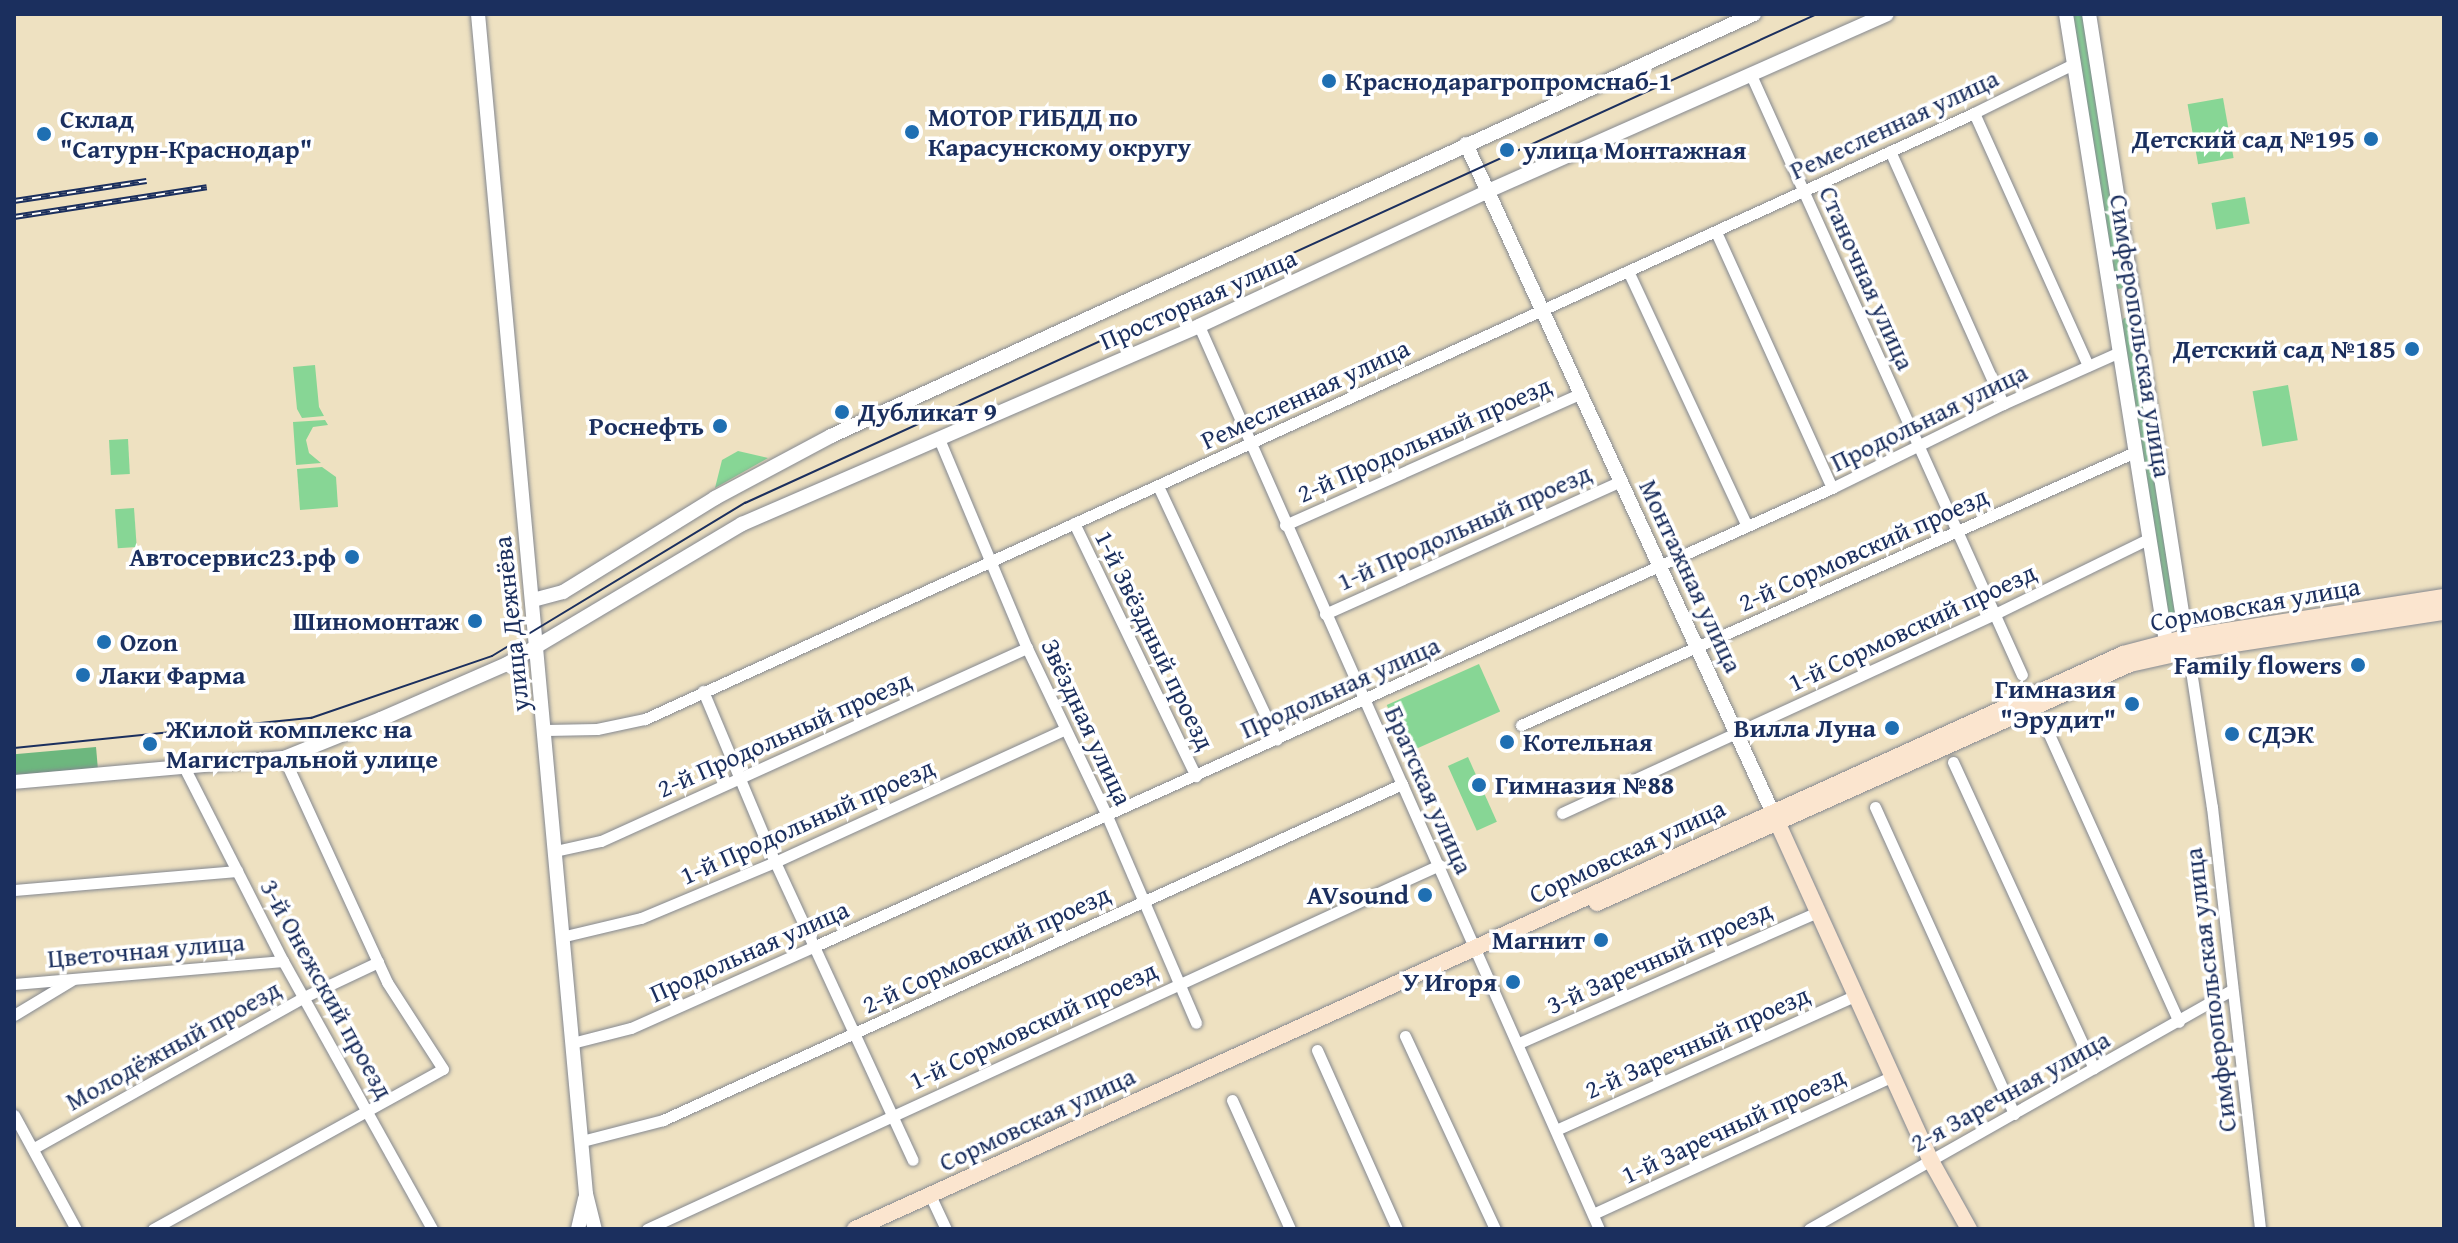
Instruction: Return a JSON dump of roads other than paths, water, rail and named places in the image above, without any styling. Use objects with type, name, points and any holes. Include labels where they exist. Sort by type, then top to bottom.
[{"type":"main road","name":"Сормовская улица","points":[[1775,817],[2130,664],[2188,644],[2444,597]]},
{"type":"main road","name":"Сормовская улица","points":[[855,1229],[932,1200],[1775,817],[2123,654],[2166,641],[2188,644],[2444,612]]},
{"type":"main road","name":"Монтажная улица","points":[[1775,817],[1931,1161],[1969,1229]]},
{"type":"main road","name":"Сормовская улица","points":[[881,1229],[932,1200]]},
{"type":"street","name":"улица Дежнёва","points":[[478,14],[546,730],[561,937],[586,1194],[595,1229]]},
{"type":"street","name":"Просторная улица","points":[[533,600],[563,592],[715,498],[831,436],[1754,14]]},
{"type":"street","name":"Просторная улица","points":[[14,782],[284,758],[469,682],[742,524],[1199,326],[1488,191],[1887,14]]},
{"type":"street","name":"Симферопольская улица","points":[[2066,14],[2166,641]]},
{"type":"street","name":"Симферопольская улица","points":[[2089,14],[2212,807],[2260,1229]]},
{"type":"street","name":"Ремесленная улица","points":[[546,730],[620,726],[703,691],[1716,232],[2073,64]]},
{"type":"street","name":"Станочная улица","points":[[1751,75],[1918,447],[1997,613],[2022,675]]},
{"type":"street","points":[[1974,113],[2088,366]]},
{"type":"street","name":"Монтажная улица","points":[[1466,144],[1775,817]]},
{"type":"street","points":[[1890,151],[2003,404]]},
{"type":"street","points":[[1716,232],[1832,488]]},
{"type":"street","points":[[1628,271],[1747,526]]},
{"type":"street","points":[[2113,309],[2135,305]]},
{"type":"street","name":"Братская улица","points":[[1199,326],[1599,1229]]},
{"type":"street","name":"Продольная улица","points":[[572,1043],[631,1028],[1107,816],[1832,488],[2003,404],[2119,352]]},
{"type":"street","name":"2-й Продольный проезд","points":[[1285,525],[1581,393]]},
{"type":"street","name":"Звёздная улица","points":[[939,439],[1027,648],[1107,816],[1196,1023]]},
{"type":"street","name":"2-й Сормовский проезд","points":[[1521,725],[1698,648],[1958,528],[2135,452]]},
{"type":"street","name":"1-й Продольный проезд","points":[[1325,614],[1621,481]]},
{"type":"street","points":[[1158,486],[1277,740]]},
{"type":"street","name":"1-й Звёздный проезд","points":[[1074,523],[1196,776]]},
{"type":"street","name":"1-й Сормовский проезд","points":[[1562,813],[1997,613],[2148,539]]},
{"type":"street","name":"2-й Продольный проезд","points":[[555,851],[601,841],[1027,648]]},
{"type":"street","points":[[703,691],[813,947],[913,1160]]},
{"type":"street","name":"1-й Продольный проезд","points":[[561,937],[641,918],[775,862],[1065,729]]},
{"type":"street","points":[[2048,732],[2179,1022]]},
{"type":"street","points":[[153,1229],[443,1069],[378,962],[284,758]]},
{"type":"street","points":[[1953,762],[2094,1068]]},
{"type":"street","name":"3-й Онежский проезд","points":[[185,769],[283,961],[432,1229]]},
{"type":"street","name":"2-й Сормовский проезд","points":[[582,1141],[663,1120],[1402,784]]},
{"type":"street","points":[[1875,807],[2014,1114]]},
{"type":"street","name":"1-й Сормовский проезд","points":[[647,1229],[1439,865]]},
{"type":"street","points":[[14,890],[237,871]]},
{"type":"street","name":"3-й Заречный проезд","points":[[1519,1043],[1818,912]]},
{"type":"street","name":"Цветочная улица","points":[[14,984],[283,961]]},
{"type":"street","name":"Молодёжный проезд","points":[[34,1148],[304,997],[378,962]]},
{"type":"street","points":[[14,1015],[75,978]]},
{"type":"street","name":"2-я Заречная улица","points":[[1809,1229],[2232,990]]},
{"type":"street","name":"2-й Заречный проезд","points":[[1556,1130],[1856,995]]},
{"type":"street","points":[[1405,1036],[1495,1229]]},
{"type":"street","points":[[1317,1050],[1397,1229]]},
{"type":"street","name":"1-й Заречный проезд","points":[[1593,1214],[1893,1076]]},
{"type":"street","points":[[1232,1100],[1290,1229]]},
{"type":"street","points":[[14,1115],[76,1229]]},
{"type":"street","points":[[578,1229],[586,1194]]},
{"type":"street","points":[[932,1200],[946,1229]]},
{"type":"tram line","points":[[14,748],[311,718],[492,656],[745,503],[1817,14]]},
{"type":"railway","points":[[14,201],[147,181]]},
{"type":"railway","points":[[14,217],[207,187]]},
{"type":"place","name":"Краснодарагропромснаб-1","points":[[1329,81]]},
{"type":"place","name":"МОТОР ГИБДД по Карасунскому округу","points":[[912,132]]},
{"type":"place","name":"Склад \"Сатурн-Краснодар\"","points":[[44,134]]},
{"type":"place","name":"Детский сад №195","points":[[2371,139]]},
{"type":"place","name":"улица Монтажная","points":[[1507,150]]},
{"type":"place","name":"Детский сад №185","points":[[2412,349]]},
{"type":"place","name":"Дубликат 9","points":[[842,412]]},
{"type":"place","name":"Роснефть","points":[[720,426]]},
{"type":"place","name":"Автосервис23.рф","points":[[352,557]]},
{"type":"place","name":"Шиномонтаж","points":[[475,621]]},
{"type":"place","name":"Ozon","points":[[104,642]]},
{"type":"place","name":"Family flowers","points":[[2358,665]]},
{"type":"place","name":"Лаки Фарма","points":[[83,675]]},
{"type":"place","name":"Гимназия \"Эрудит\"","points":[[2132,704]]},
{"type":"place","name":"Вилла Луна","points":[[1892,728]]},
{"type":"place","name":"СДЭК","points":[[2232,734]]},
{"type":"place","name":"Котельная","points":[[1507,742]]},
{"type":"place","name":"Жилой комплекс на Магистральной улице","points":[[150,744]]},
{"type":"place","name":"Гимназия №88","points":[[1479,785]]},
{"type":"place","name":"AVsound","points":[[1425,895]]},
{"type":"place","name":"Магнит","points":[[1601,940]]},
{"type":"place","name":"У Игоря","points":[[1513,982]]}]
